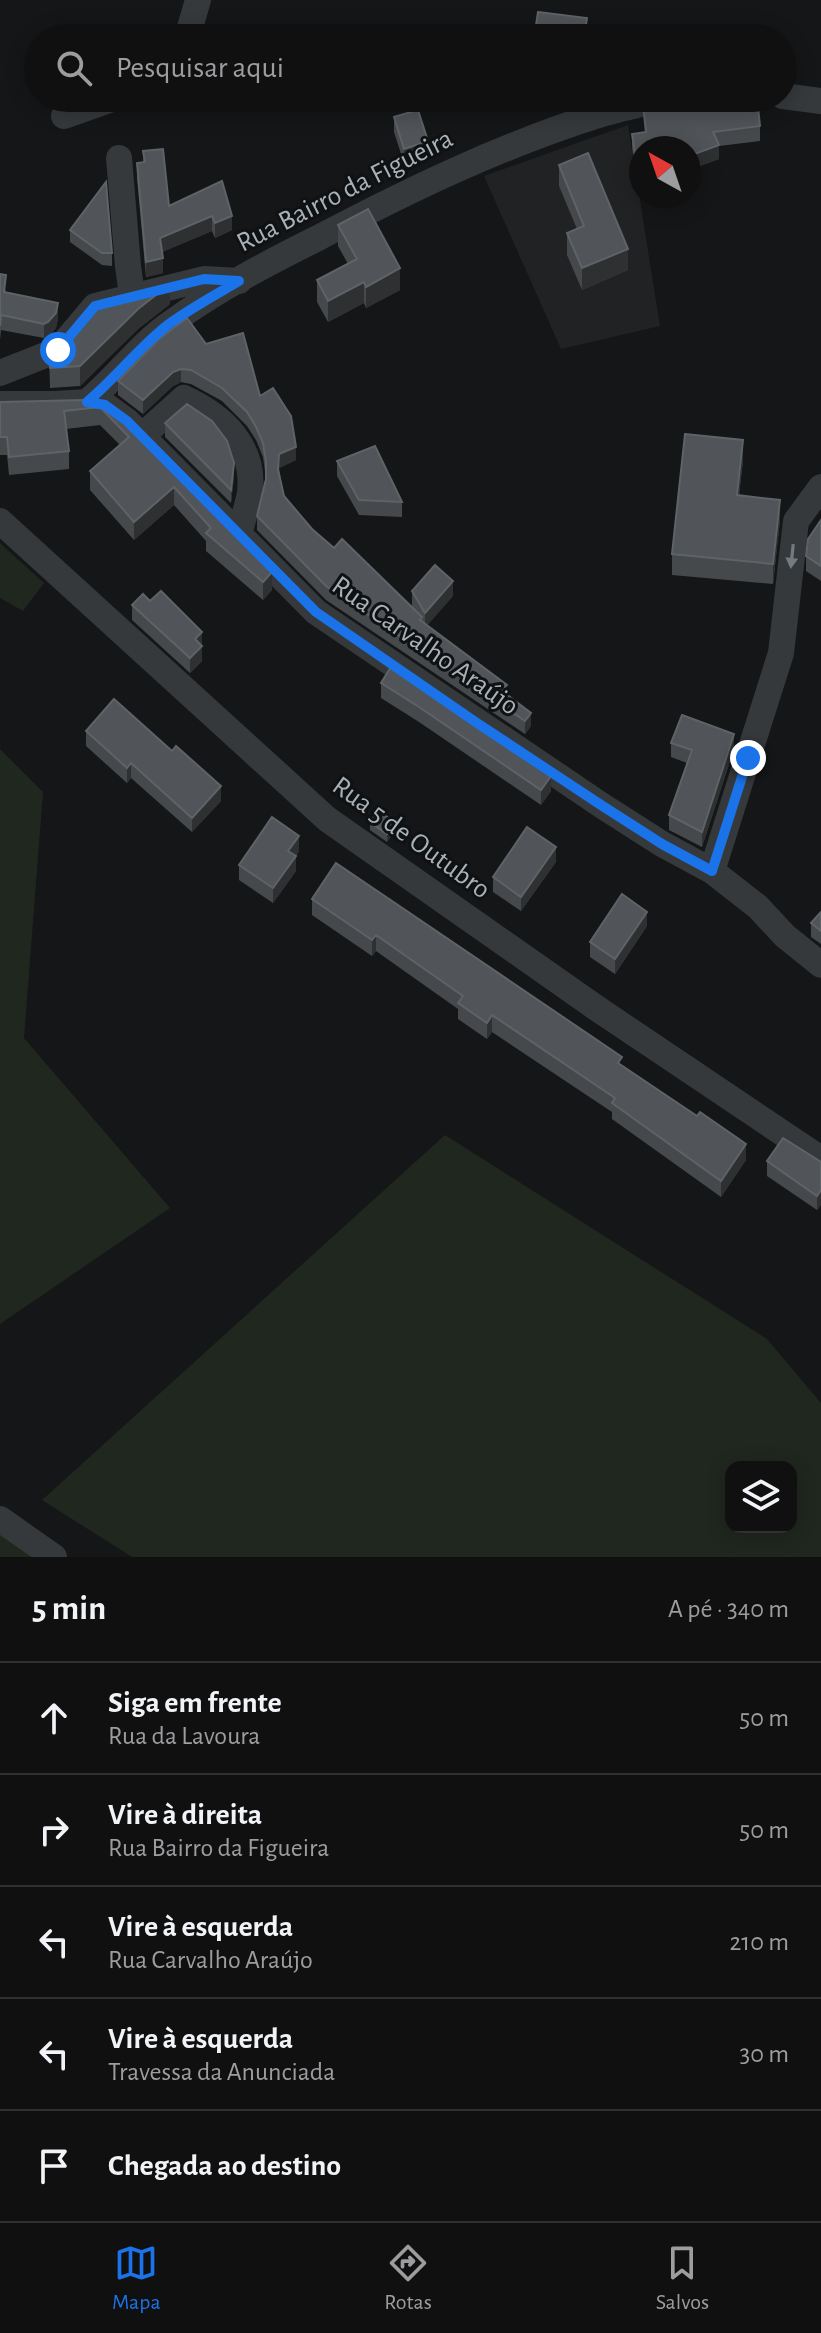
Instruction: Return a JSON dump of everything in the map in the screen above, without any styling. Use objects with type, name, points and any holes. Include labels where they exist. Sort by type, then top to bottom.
[{"type":"street","points":[[191,24],[198,0]]},
{"type":"street","points":[[797,98],[821,101]]},
{"type":"street","points":[[64,116],[75,112]]},
{"type":"street","name":"Rua Bairro da Figueira","points":[[87,402],[169,324],[239,281],[357,217],[445,174],[511,146],[609,112]]},
{"type":"street","points":[[119,158],[132,295]]},
{"type":"street","points":[[0,373],[58,350],[95,306],[204,279],[239,281]]},
{"type":"street","points":[[142,436],[184,398],[221,420],[247,456],[250,494],[239,535]]},
{"type":"street","name":"Rua Carvalho Araújo","points":[[0,404],[87,402],[105,405],[142,436],[316,612],[601,805],[712,871],[758,907],[785,936],[821,965]]},
{"type":"street","points":[[712,871],[781,653],[796,521],[821,487]]},
{"type":"street","name":"Rua 5 de Outubro","points":[[0,521],[327,819],[595,1007],[821,1159]]},
{"type":"street","points":[[0,1519],[54,1557]]},
{"type":"shaded area","points":[[628,125],[629,208],[641,208],[660,326],[561,349],[484,176]]},
{"type":"shaded area","points":[[0,543],[44,583],[23,611],[0,598]]},
{"type":"shaded area","points":[[0,749],[43,792],[24,1038],[170,1208],[0,1324]]},
{"type":"shaded area","points":[[445,1135],[767,1339],[821,1403],[821,1557],[132,1557],[42,1500]]},
{"type":"shaded area","points":[[0,1519],[54,1557],[0,1557]]},
{"type":"building","points":[[538,12],[587,18],[586,24],[536,24]]},
{"type":"building","points":[[419,112],[428,141],[404,149],[394,117]]},
{"type":"building","points":[[644,112],[758,112],[760,126],[713,132],[719,145],[701,152],[701,136],[632,134],[646,132]]},
{"type":"building","points":[[163,149],[169,206],[222,181],[232,216],[215,223],[212,216],[160,238],[163,258],[146,262],[137,163],[145,162],[143,151]]},
{"type":"building","points":[[588,153],[628,249],[582,268],[567,233],[584,226],[559,165]]},
{"type":"building","points":[[106,182],[112,253],[102,253],[70,230]]},
{"type":"building","points":[[368,209],[400,268],[366,287],[364,282],[328,301],[317,280],[357,259],[338,225]]},
{"type":"building","points":[[0,274],[6,275],[4,292],[58,303],[56,313],[44,324],[1,315],[0,326]]},
{"type":"building","points":[[170,284],[138,309],[80,366],[50,368],[49,351],[70,341],[104,300]]},
{"type":"building","points":[[187,318],[206,344],[243,333],[260,396],[273,388],[291,416],[296,447],[279,454],[278,470],[284,496],[312,529],[334,548],[342,539],[422,617],[420,620],[507,685],[502,691],[531,713],[525,721],[326,586],[257,516],[266,479],[263,443],[247,412],[222,388],[191,370],[181,369],[173,372],[143,400],[118,381],[159,339]]},
{"type":"building","points":[[0,402],[99,402],[117,415],[272,572],[263,582],[206,533],[211,528],[174,487],[134,522],[90,471],[129,437],[100,407],[64,411],[69,451],[9,457],[7,437],[0,437]]},
{"type":"building","points":[[187,404],[212,421],[227,441],[234,463],[231,490],[165,423]]},
{"type":"building","points":[[685,434],[743,440],[737,495],[780,500],[773,564],[672,554]]},
{"type":"building","points":[[375,446],[402,502],[359,500],[337,461]]},
{"type":"building","points":[[821,520],[821,566],[806,556],[808,539]]},
{"type":"building","points":[[435,565],[453,581],[425,613],[412,591]]},
{"type":"building","points":[[161,591],[202,632],[195,639],[202,646],[190,658],[132,605],[143,594],[150,601]]},
{"type":"building","points":[[391,667],[551,776],[541,790],[381,683]]},
{"type":"building","points":[[114,699],[172,751],[176,746],[221,786],[192,818],[131,763],[127,768],[86,731]]},
{"type":"building","points":[[682,715],[734,734],[702,832],[669,815],[692,750],[671,743]]},
{"type":"building","points":[[378,811],[395,822],[387,834],[370,822]]},
{"type":"building","points":[[272,817],[299,836],[288,851],[296,856],[273,888],[239,865]]},
{"type":"building","points":[[527,827],[556,847],[521,897],[493,877]]},
{"type":"building","points":[[336,863],[622,1057],[618,1063],[697,1116],[700,1112],[746,1144],[721,1181],[612,1103],[615,1098],[492,1015],[487,1023],[458,1003],[463,996],[376,935],[372,940],[312,899]]},
{"type":"building","points":[[622,894],[647,912],[615,959],[590,942]]},
{"type":"building","points":[[821,912],[821,931],[811,923]]},
{"type":"building","points":[[783,1138],[821,1162],[821,1190],[817,1196],[767,1161]]},
{"type":"route","points":[[58,350],[95,306],[204,279],[239,281],[169,324],[87,402],[105,405],[127,421],[316,612],[601,805],[712,871],[748,758]]}]
